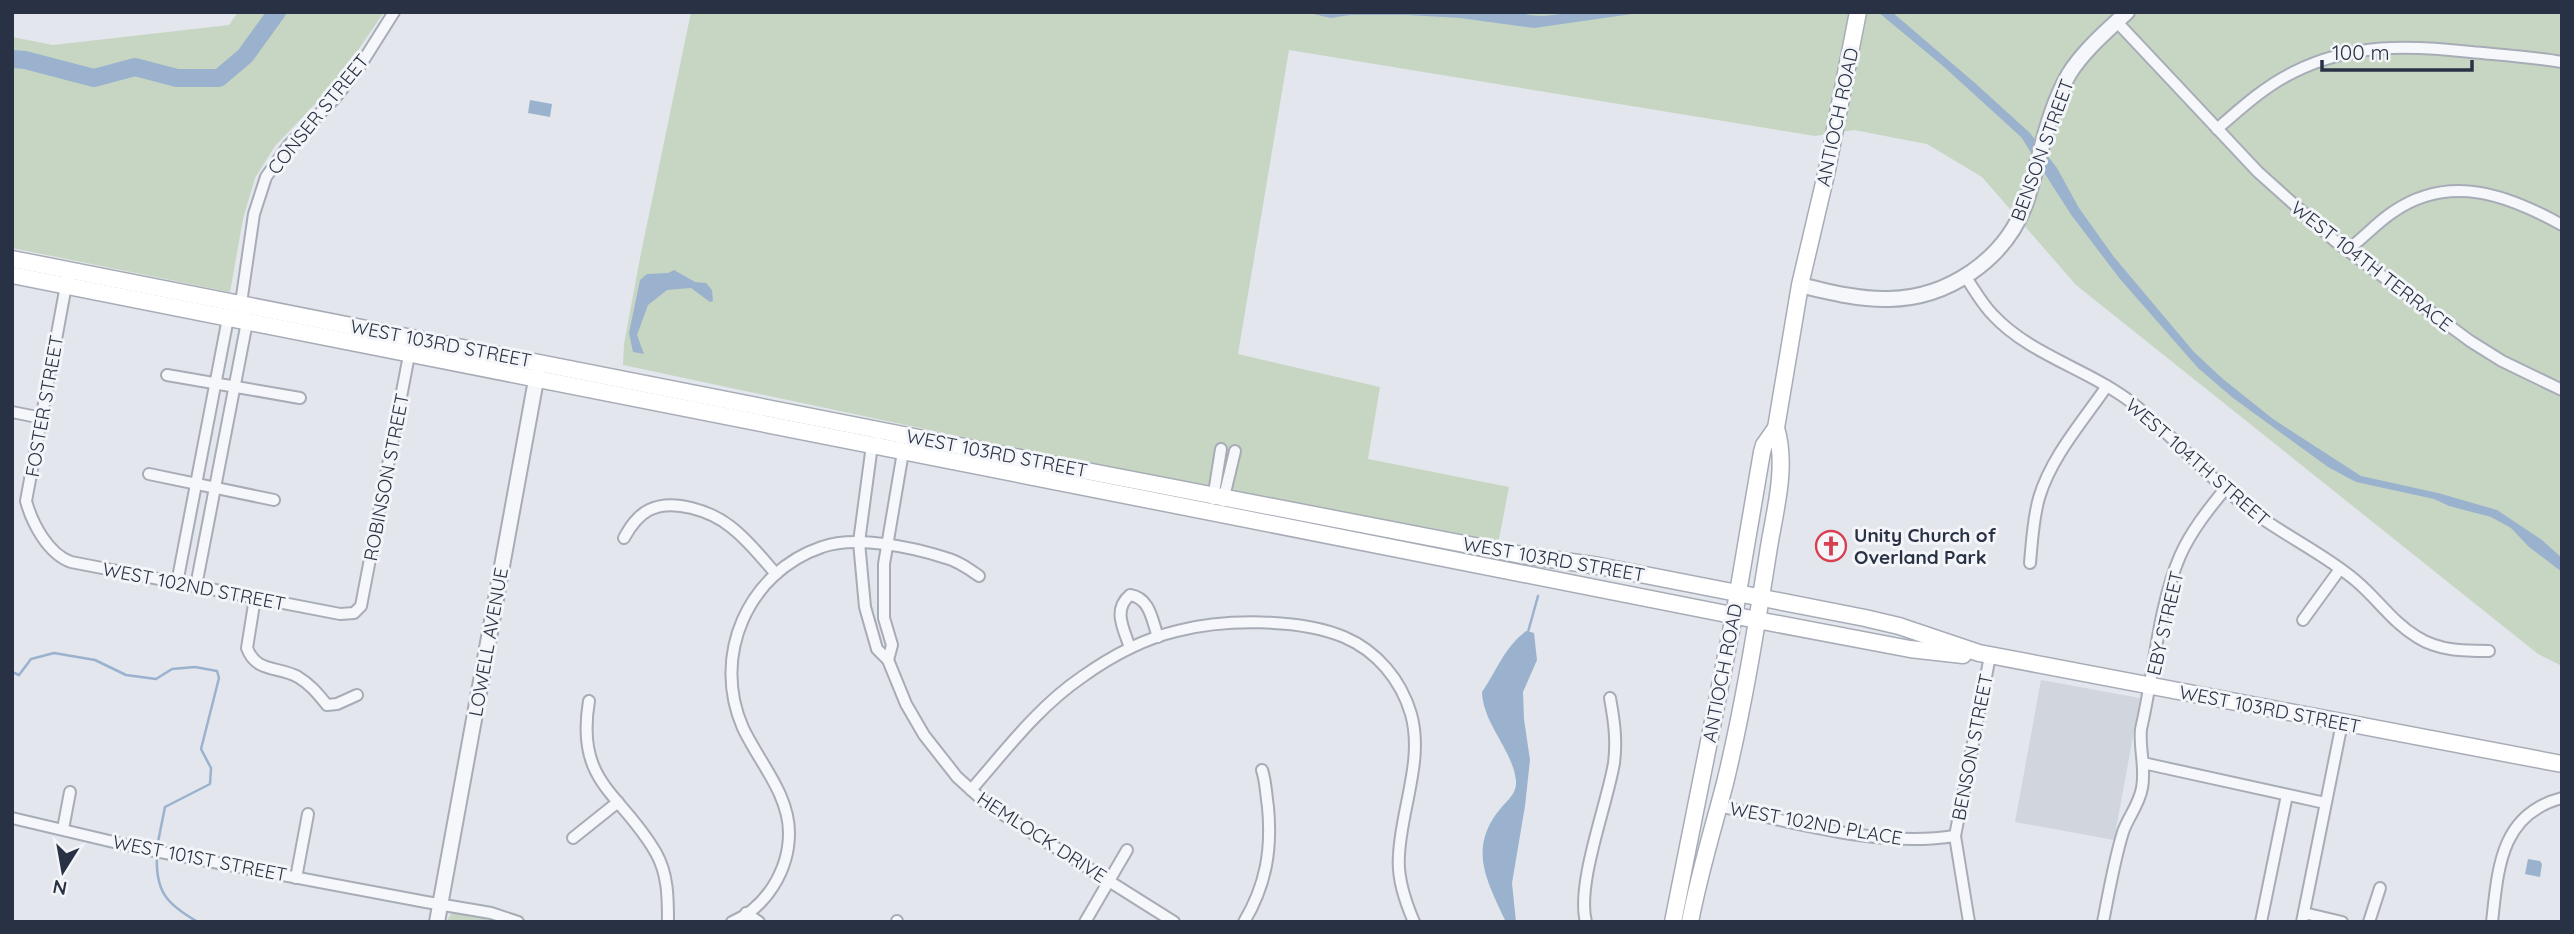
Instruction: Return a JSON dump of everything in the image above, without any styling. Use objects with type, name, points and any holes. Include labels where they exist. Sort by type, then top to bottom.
[{"type":"main road","name":"ANTIOCH ROAD","points":[[1690,922],[1697,882],[1725,782],[1757,620],[1780,476],[1781,446],[1776,428],[1800,285],[1858,12]]},
{"type":"main road","name":"WEST 103RD STREET","points":[[12,259],[68,278],[228,318],[540,363],[1516,554],[1599,566],[1865,618],[1985,654],[2562,764]]},
{"type":"main road","name":"WEST 103RD STREET","points":[[12,275],[68,278],[241,303],[536,380],[1734,616],[1936,653],[1985,654]]},
{"type":"main road","name":"ANTIOCH ROAD","points":[[1673,922],[1734,616],[1762,452],[1776,428]]},
{"type":"main road","points":[[1922,634],[1926,644],[1936,653]]},
{"type":"street","name":"CONSER STREET","points":[[247,321],[241,303],[254,214],[267,177],[278,157],[336,97],[358,69],[394,12]]},
{"type":"street","name":"WEST 104TH TERRACE","points":[[2122,17],[2217,129],[2282,195],[2347,250],[2470,341],[2502,361],[2562,390]]},
{"type":"street","name":"BENSON STREET","points":[[1965,276],[1997,250],[2012,231],[2024,207],[2053,109],[2070,74],[2081,58],[2122,17]]},
{"type":"street","points":[[2217,129],[2273,84],[2317,62],[2374,47],[2421,46],[2562,62]]},
{"type":"street","points":[[2347,250],[2401,207],[2438,194],[2460,191],[2495,194],[2519,202],[2562,225]]},
{"type":"street","points":[[1800,285],[1888,300],[1929,293],[1965,276]]},
{"type":"street","name":"WEST 104TH STREET","points":[[1965,276],[1982,302],[2005,327],[2025,341],[2108,386],[2161,427],[2225,489],[2281,532],[2356,580],[2400,626],[2418,638],[2444,648],[2489,651]]},
{"type":"street","name":"FOSTER STREET","points":[[44,537],[30,516],[26,501],[68,278]]},
{"type":"street","points":[[177,583],[228,318],[241,303]]},
{"type":"street","points":[[196,586],[247,321]]},
{"type":"street","name":"ROBINSON STREET","points":[[354,613],[361,606],[410,345]]},
{"type":"street","name":"LOWELL AVENUE","points":[[437,922],[540,363]]},
{"type":"street","points":[[167,375],[300,398]]},
{"type":"street","points":[[2030,563],[2033,522],[2040,495],[2051,470],[2108,386]]},
{"type":"street","points":[[12,412],[42,418]]},
{"type":"street","points":[[872,445],[891,432],[903,452]]},
{"type":"street","name":"HEMLOCK DRIVE","points":[[872,445],[859,542],[861,585],[870,632],[877,649],[888,660],[906,704],[924,735],[941,759],[971,790],[1008,819],[1174,922]]},
{"type":"street","points":[[1216,512],[1221,449]]},
{"type":"street","points":[[1219,496],[1235,451]]},
{"type":"street","name":"HEMLOCK DRIVE","points":[[888,660],[892,645],[884,618],[886,544],[903,452]]},
{"type":"street","points":[[149,474],[274,500]]},
{"type":"street","name":"EBY STREET","points":[[2103,922],[2124,829],[2137,805],[2143,786],[2140,736],[2167,599],[2180,556],[2204,515],[2225,489]]},
{"type":"street","points":[[624,538],[635,521],[649,510],[670,507],[696,510],[714,516],[738,532],[776,574]]},
{"type":"street","name":"WEST 102ND STREET","points":[[44,537],[60,558],[71,562],[340,614],[354,613]]},
{"type":"street","points":[[732,922],[766,896],[777,882],[783,867],[789,830],[782,799],[742,725],[735,704],[731,662],[735,640],[743,617],[755,597],[776,574],[797,558],[836,541],[886,544],[947,558],[979,576]]},
{"type":"street","points":[[2303,620],[2340,569]]},
{"type":"street","points":[[1130,648],[1119,611],[1121,602],[1130,595],[1139,596],[1146,603],[1158,637]]},
{"type":"street","points":[[255,598],[247,648],[256,663],[298,677],[316,691],[327,705],[337,704],[357,695]]},
{"type":"street","points":[[971,790],[1061,692],[1130,648],[1158,637],[1203,625],[1227,622],[1310,628],[1344,637],[1379,659],[1391,671],[1400,685],[1411,714],[1415,754],[1398,858],[1400,880],[1414,922]]},
{"type":"street","name":"BENSON STREET","points":[[1969,922],[1955,836],[1985,654]]},
{"type":"street","points":[[1586,922],[1584,896],[1615,750],[1615,727],[1610,698]]},
{"type":"street","points":[[589,701],[586,732],[590,761],[600,780],[643,835],[660,862],[667,884],[668,922]]},
{"type":"street","points":[[2342,723],[2303,918],[2342,922]]},
{"type":"street","points":[[2143,763],[2325,803]]},
{"type":"street","points":[[1244,922],[1264,879],[1269,858],[1270,834],[1262,770]]},
{"type":"street","points":[[63,829],[70,792]]},
{"type":"street","points":[[2260,922],[2287,794]]},
{"type":"street","points":[[2492,922],[2501,854],[2509,837],[2516,826],[2532,812],[2562,798]]},
{"type":"street","points":[[573,838],[618,802]]},
{"type":"street","name":"WEST 102ND PLACE","points":[[1718,806],[1832,830],[1880,837],[1912,841],[1955,836]]},
{"type":"street","name":"WEST 101ST STREET","points":[[296,878],[309,814]]},
{"type":"street","name":"WEST 101ST STREET","points":[[12,818],[139,848],[491,913],[518,922]]},
{"type":"street","points":[[1085,922],[1127,850]]},
{"type":"street","points":[[2369,922],[2380,888]]},
{"type":"street","points":[[746,913],[759,922]]},
{"type":"shaded area","points":[[2041,680],[2140,698],[2114,840],[2015,822]]},
{"type":"green space","points":[[238,12],[384,12],[337,81],[275,146],[255,178],[243,219],[230,292],[12,248],[12,37],[53,45],[229,25]]},
{"type":"green space","points":[[691,12],[2562,12],[2562,666],[2538,654],[2076,285],[1982,177],[1927,144],[1854,130],[1815,136],[1289,50],[1238,354],[1380,387],[1368,459],[1509,487],[1498,544],[1076,461],[623,365],[624,344],[640,258]]},
{"type":"green space","points":[[458,912],[496,922],[446,922],[451,914]]},
{"type":"water","points":[[1304,12],[1518,12],[1541,16],[1579,12],[1646,12],[1534,28],[1460,18],[1350,15],[1331,18]]},
{"type":"water","points":[[1878,12],[1892,12],[2030,133],[2057,168],[2079,208],[2114,257],[2194,352],[2223,379],[2273,419],[2361,476],[2438,493],[2497,510],[2542,540],[2562,558],[2562,572],[2529,547],[2511,528],[2491,517],[2449,506],[2434,499],[2356,482],[2328,467],[2233,398],[2198,368],[2120,279],[2072,216],[2021,137],[1943,66]]},
{"type":"water","points":[[530,100],[552,104],[550,117],[528,113]]},
{"type":"water","points":[[674,270],[695,282],[706,283],[712,290],[713,301],[710,302],[691,288],[667,290],[648,305],[637,335],[644,354],[633,352],[629,333],[640,280],[647,274]]},
{"type":"water","points":[[1526,631],[1534,633],[1537,660],[1523,692],[1530,760],[1512,883],[1516,922],[1506,922],[1487,878],[1483,851],[1491,823],[1514,793],[1516,781],[1510,759],[1487,715],[1482,692],[1506,652]]},
{"type":"water","points":[[2528,859],[2540,861],[2542,864],[2540,877],[2525,874]]},
{"type":"waterway","points":[[12,59],[94,78],[135,67],[177,78],[219,78],[245,56],[277,12]]},
{"type":"waterway","points":[[1528,632],[1538,596]]},
{"type":"waterway","points":[[12,672],[19,675],[31,659],[54,653],[95,660],[126,675],[156,679],[172,669],[195,667],[217,671],[219,678],[201,749],[211,768],[210,784],[165,807],[157,847]]},
{"type":"waterway","points":[[157,854],[158,878],[165,895],[178,909],[198,922]]},
{"type":"place","name":"Unity Church of Overland Park","points":[[1831,546]]}]
